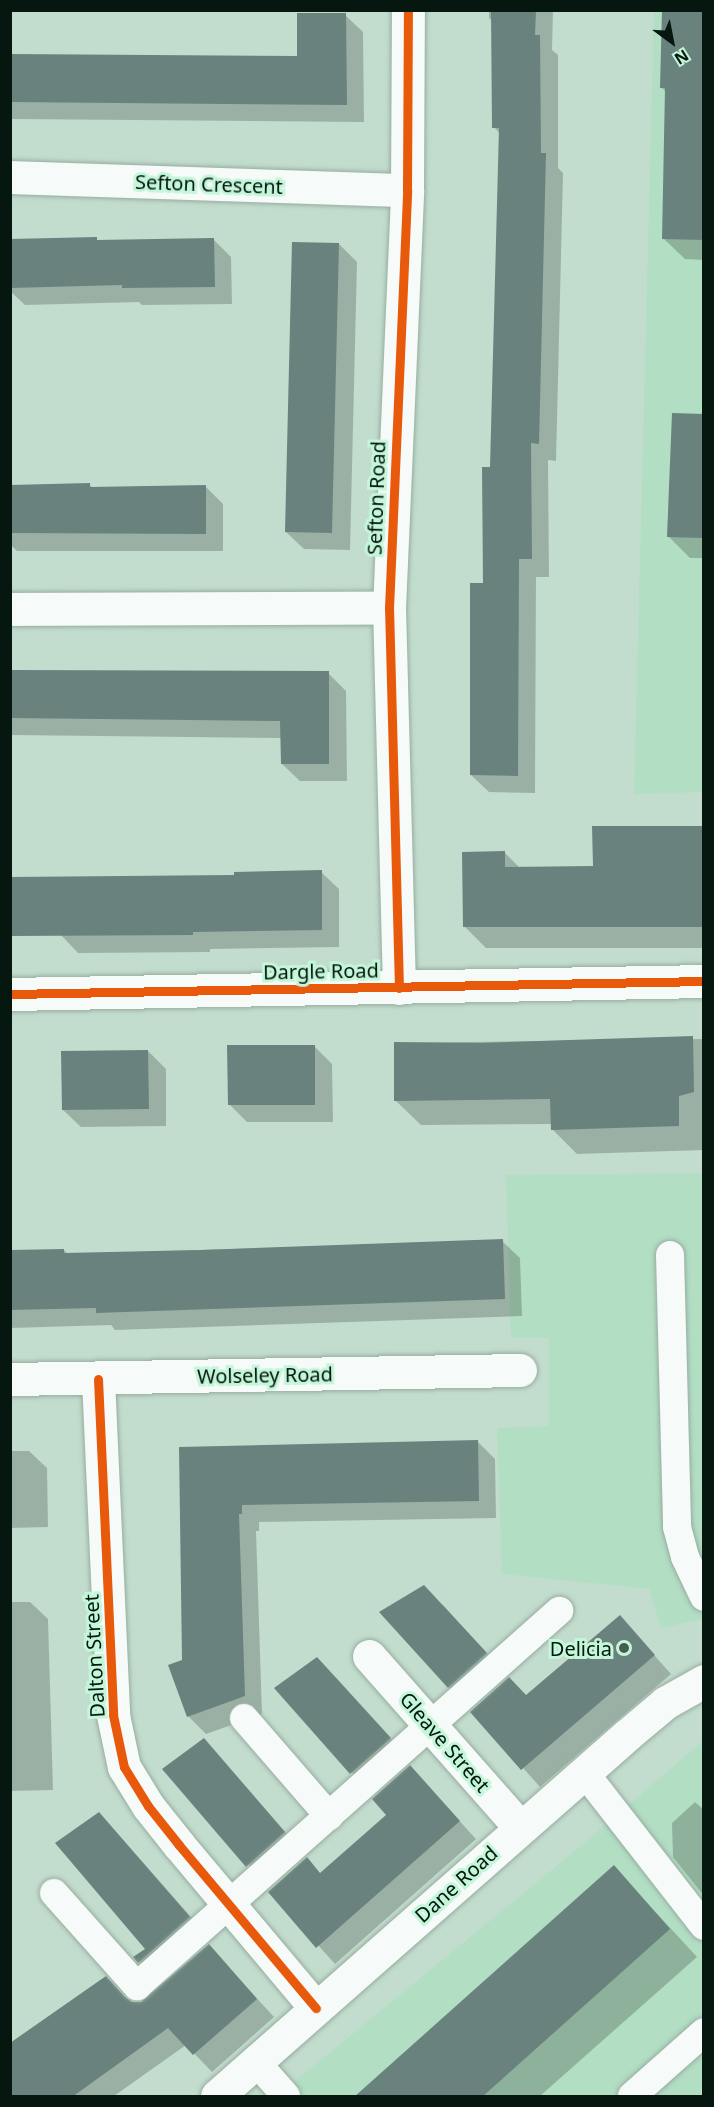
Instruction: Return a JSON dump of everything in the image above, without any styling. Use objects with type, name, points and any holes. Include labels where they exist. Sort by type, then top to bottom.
[{"type":"street","name":"Sefton Road","points":[[399,988],[389,608],[407,190],[408,10]]},
{"type":"street","name":"Sefton Crescent","points":[[10,177],[407,190]]},
{"type":"street","points":[[10,609],[389,608]]},
{"type":"street","name":"Dargle Road","points":[[10,994],[704,981]]},
{"type":"street","name":"Wolseley Road","points":[[10,1379],[520,1370]]},
{"type":"street","name":"Dalton Street","points":[[98,1378],[113,1714],[124,1767],[148,1806],[316,2008]]},
{"type":"street","name":"Gleave Street","points":[[369,1656],[520,1827]]},
{"type":"street","name":"Dane Road","points":[[217,2097],[584,1772],[665,1703],[704,1682]]},
{"type":"lane","points":[[670,1255],[671,1377],[677,1527],[685,1557],[704,1598]]},
{"type":"lane","points":[[54,1893],[137,1986],[559,1611]]},
{"type":"lane","points":[[244,1718],[329,1816]]},
{"type":"lane","points":[[584,1772],[704,1926]]},
{"type":"lane","points":[[632,2097],[704,2032]]},
{"type":"lane","points":[[257,2063],[286,2097]]},
{"type":"shaded area","points":[[654,11],[703,11],[703,792],[634,794]]},
{"type":"shaded area","points":[[703,1173],[703,1619],[661,1628],[649,1589],[502,1574],[497,1428],[549,1426],[549,1338],[511,1338],[506,1175]]},
{"type":"shaded area","points":[[703,1741],[703,2096],[277,2096],[576,1850]]},
{"type":"building","points":[[491,10],[536,10],[535,35],[540,35],[541,153],[546,153],[539,444],[531,443],[532,559],[519,559],[518,776],[470,775],[470,583],[483,583],[482,467],[490,467],[499,128],[492,128]]},
{"type":"building","points":[[662,10],[704,10],[704,240],[662,239],[665,88],[660,88]]},
{"type":"building","points":[[297,13],[346,13],[347,105],[10,102],[10,54],[297,56]]},
{"type":"building","points":[[97,237],[97,240],[214,238],[215,287],[122,288],[122,285],[10,288],[10,239]]},
{"type":"building","points":[[292,242],[339,243],[332,533],[285,532]]},
{"type":"building","points":[[672,413],[704,414],[704,538],[667,537]]},
{"type":"building","points":[[90,483],[90,487],[206,485],[206,534],[10,533],[10,485]]},
{"type":"building","points":[[10,670],[329,671],[329,764],[281,764],[280,721],[10,718]]},
{"type":"building","points":[[592,826],[704,826],[704,927],[463,927],[462,852],[505,851],[505,867],[593,866]]},
{"type":"building","points":[[322,870],[322,930],[193,932],[193,935],[10,936],[10,877],[234,875],[234,872]]},
{"type":"building","points":[[693,1036],[694,1092],[679,1096],[679,1126],[551,1130],[550,1099],[394,1101],[394,1042],[481,1043]]},
{"type":"building","points":[[227,1045],[315,1045],[315,1105],[228,1105]]},
{"type":"building","points":[[148,1050],[149,1109],[62,1110],[61,1051]]},
{"type":"building","points":[[503,1239],[505,1299],[96,1313],[96,1308],[10,1310],[10,1250],[64,1249],[64,1253],[201,1250]]},
{"type":"building","points":[[478,1440],[479,1501],[242,1505],[242,1514],[239,1514],[245,1696],[187,1717],[168,1665],[182,1660],[179,1447]]},
{"type":"building","points":[[424,1585],[487,1653],[448,1688],[379,1612]]},
{"type":"building","points":[[620,1615],[655,1655],[521,1770],[470,1712],[509,1677],[526,1695]]},
{"type":"building","points":[[317,1657],[391,1738],[350,1774],[274,1688]]},
{"type":"building","points":[[204,1738],[285,1832],[246,1867],[162,1769]]},
{"type":"building","points":[[410,1765],[460,1821],[316,1948],[268,1892],[307,1857],[320,1873],[386,1815],[372,1799]]},
{"type":"building","points":[[99,1812],[190,1917],[138,1963],[133,1957],[145,1949],[55,1843]]},
{"type":"building","points":[[614,1865],[670,1929],[482,2097],[354,2097]]},
{"type":"building","points":[[209,1944],[257,1999],[193,2055],[168,2028],[72,2097],[10,2097],[10,2043],[106,1976],[125,1997],[132,2002],[141,2002]]},
{"type":"cycle path","points":[[399,988],[389,608],[407,190],[408,10]]},
{"type":"cycle path","points":[[10,994],[704,981]]},
{"type":"cycle path","points":[[98,1379],[113,1715],[124,1767],[148,1806],[179,1845],[316,2008]]},
{"type":"place","name":"Delicia","points":[[624,1648]]}]
